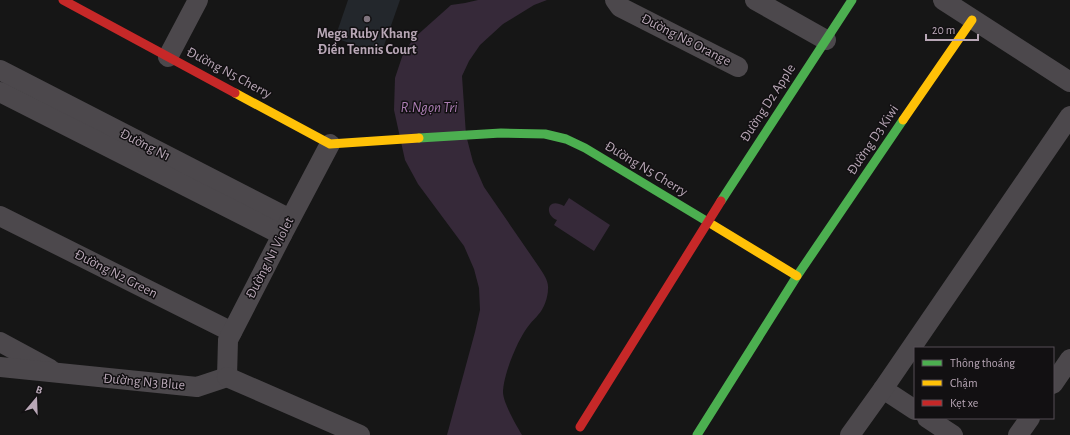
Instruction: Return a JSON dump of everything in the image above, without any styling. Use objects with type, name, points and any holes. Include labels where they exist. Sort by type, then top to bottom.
[{"type":"street","name":"Đường N5 Cherry","points":[[65,0],[330,144],[501,133],[545,134],[566,139],[585,148],[796,276]]},
{"type":"street","points":[[168,57],[198,0]]},
{"type":"street","name":"Đường N8 Orange","points":[[615,0],[620,7],[738,67]]},
{"type":"street","points":[[755,0],[826,40]]},
{"type":"street","name":"Đường D2 Apple","points":[[580,427],[707,222],[852,0]]},
{"type":"street","points":[[943,0],[1070,82]]},
{"type":"street","name":"Đường D3 Kiwi","points":[[698,435],[796,276],[972,20]]},
{"type":"street","name":"Đường N1","points":[[0,70],[110,127],[286,227]]},
{"type":"street","name":"Đường N1","points":[[0,92],[101,144],[286,227]]},
{"type":"street","points":[[850,435],[883,390],[1070,116]]},
{"type":"street","points":[[101,144],[110,127]]},
{"type":"street","name":"Đường N1 Violet","points":[[227,377],[228,340],[330,144]]},
{"type":"street","name":"Đường N2 Green","points":[[0,216],[232,332]]},
{"type":"street","name":"Đường N3 Blue","points":[[0,342],[59,374]]},
{"type":"street","points":[[1054,383],[1070,359]]},
{"type":"street","name":"Đường N3 Blue","points":[[0,367],[197,387],[227,377]]},
{"type":"street","points":[[227,377],[360,435]]},
{"type":"street","points":[[883,390],[914,409]]},
{"type":"street","points":[[929,419],[953,435]]},
{"type":"street","points":[[1018,435],[1029,419]]},
{"type":"shaded area","name":"Mega Ruby Khang Điền Tennis Court","points":[[348,0],[400,0],[381,54],[335,38]]},
{"type":"water","name":"R.Ngọn Tri","points":[[478,0],[547,0],[534,5],[503,24],[480,45],[469,61],[462,76],[466,135],[473,162],[484,187],[548,283],[547,296],[544,306],[525,330],[516,347],[508,367],[504,385],[504,398],[522,435],[447,435],[480,310],[479,288],[474,269],[464,246],[418,184],[405,160],[394,110],[395,78],[403,54],[414,38],[451,5]]},
{"type":"water","points":[[569,198],[610,225],[594,251],[554,225],[557,220],[550,214],[549,207],[554,203],[564,206]]},
{"type":"traffic: fast","points":[[721,201],[852,0]]},
{"type":"traffic: fast","points":[[697,435],[797,276],[903,120]]},
{"type":"traffic: fast","points":[[419,138],[501,133],[545,134],[566,139],[585,148],[708,222]]},
{"type":"traffic: slow","points":[[903,120],[972,20]]},
{"type":"traffic: slow","points":[[235,93],[330,144],[419,138]]},
{"type":"traffic: slow","points":[[708,222],[797,276]]},
{"type":"traffic: jam","points":[[63,0],[235,93]]},
{"type":"traffic: jam","points":[[580,427],[721,201]]},
{"type":"place","name":"Mega Ruby Khang Điền Tennis Court","points":[[367,19]]}]
